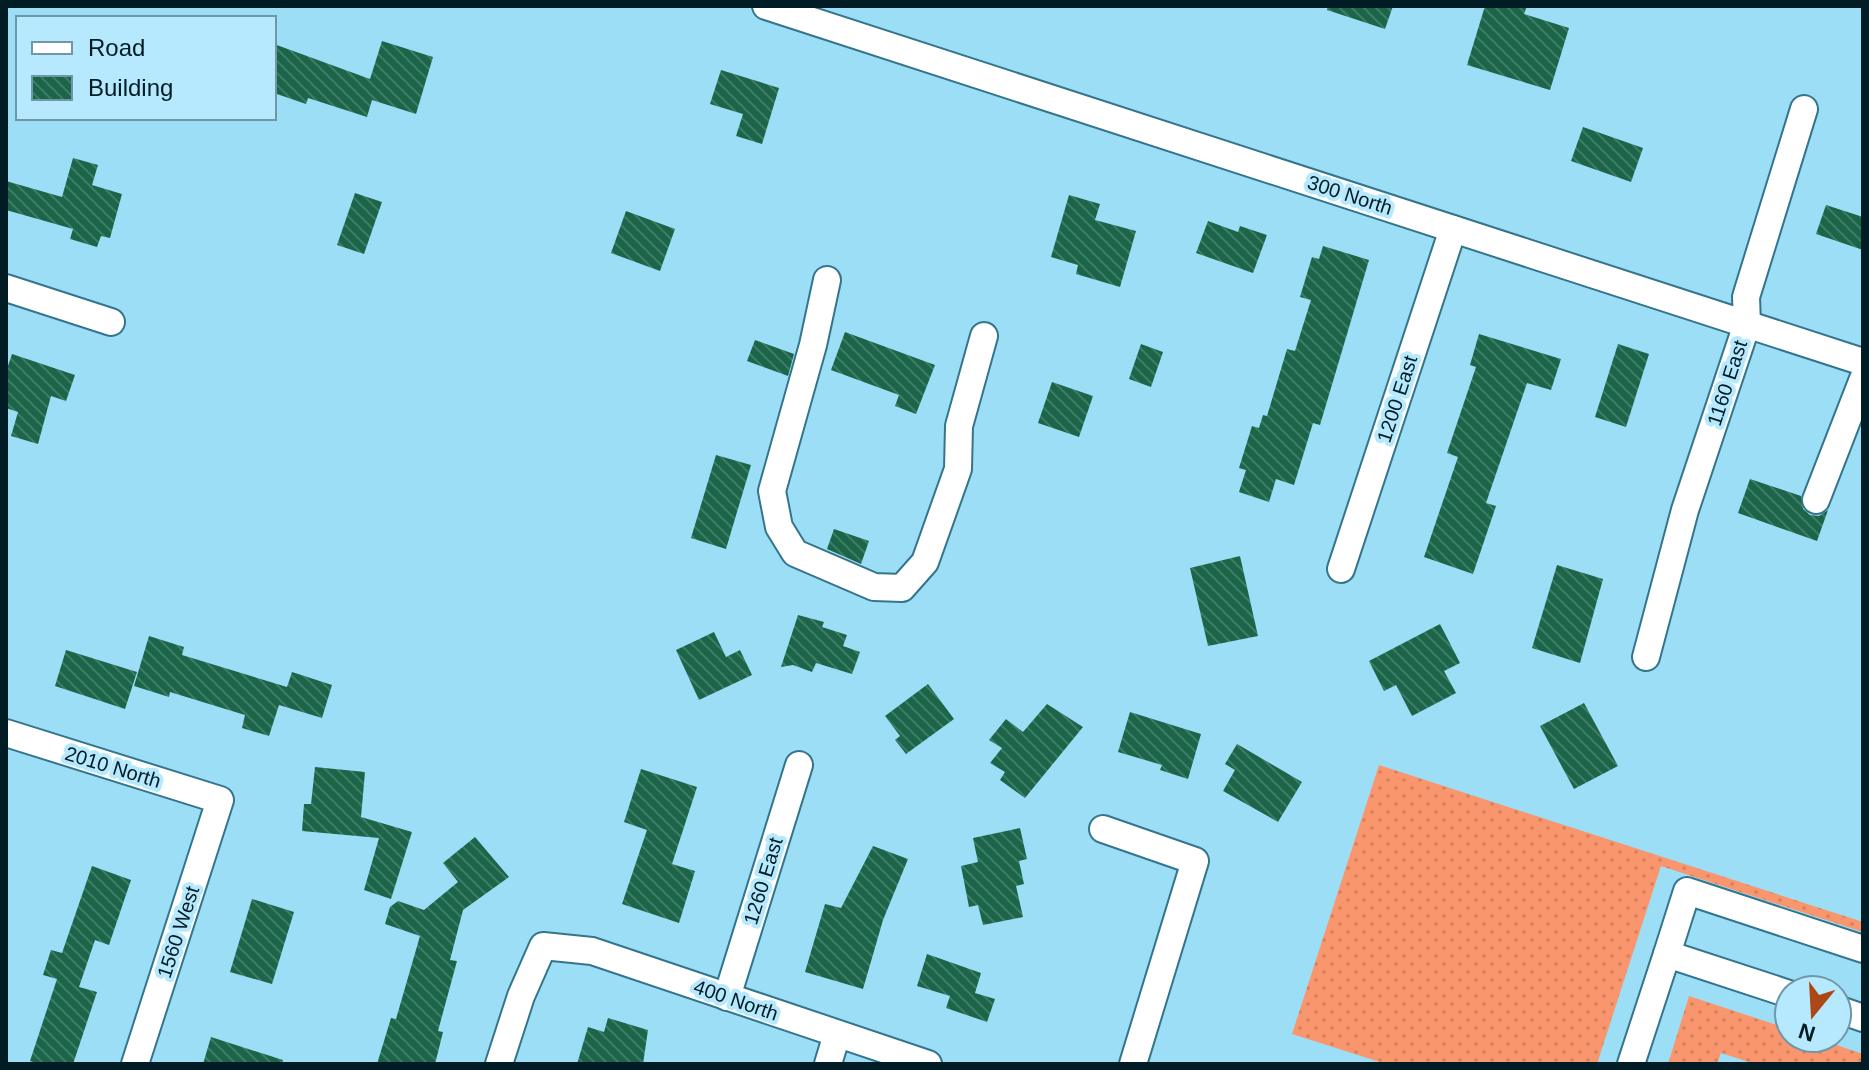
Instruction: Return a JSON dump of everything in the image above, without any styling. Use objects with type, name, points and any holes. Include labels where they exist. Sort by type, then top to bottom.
[{"type":"street","name":"300 North","points":[[766,6],[1863,362]]},
{"type":"street","name":"1160 East","points":[[1646,657],[1685,510],[1747,324],[1746,297],[1804,109]]},
{"type":"street","name":"1200 East","points":[[1341,569],[1453,229]]},
{"type":"street","points":[[827,280],[813,345],[772,491],[779,527],[795,553],[874,587],[902,588],[925,562],[958,469],[959,426],[984,336]]},
{"type":"street","points":[[6,288],[111,322]]},
{"type":"street","points":[[1816,500],[1863,379]]},
{"type":"street","name":"2010 North","points":[[6,733],[220,800]]},
{"type":"street","name":"1260 East","points":[[727,997],[799,765]]},
{"type":"street","name":"1560 West","points":[[135,1064],[220,800]]},
{"type":"street","points":[[1103,829],[1195,861],[1133,1064]]},
{"type":"street","points":[[1631,1064],[1687,891],[1863,949]]},
{"type":"street","name":"400 North","points":[[499,1064],[521,996],[543,946],[592,951],[928,1064]]},
{"type":"street","points":[[1667,954],[1773,989]]},
{"type":"street","points":[[828,1064],[837,1034]]},
{"type":"shaded area","points":[[1379,765],[1863,922],[1863,932],[1661,866],[1597,1064],[1386,1064],[1292,1034]]},
{"type":"shaded area","points":[[1689,996],[1773,1024],[1773,1054],[1853,1054],[1853,1051],[1863,1054],[1863,1064],[1755,1064],[1721,1053],[1717,1064],[1668,1064]]},
{"type":"building","points":[[1328,6],[1393,6],[1385,29],[1327,10]]},
{"type":"building","points":[[1485,6],[1527,6],[1524,14],[1569,28],[1550,90],[1467,65]]},
{"type":"building","points":[[382,41],[433,57],[416,114],[372,100],[367,117],[308,98],[306,104],[276,94],[276,45],[370,79]]},
{"type":"building","points":[[721,70],[779,88],[762,144],[736,136],[743,114],[710,104]]},
{"type":"building","points":[[1583,127],[1643,148],[1631,182],[1571,161]]},
{"type":"building","points":[[73,158],[98,165],[92,185],[122,194],[110,238],[101,236],[97,247],[70,239],[73,229],[6,210],[6,181],[62,197]]},
{"type":"building","points":[[355,193],[382,202],[364,254],[337,245]]},
{"type":"building","points":[[1069,195],[1100,204],[1095,220],[1136,231],[1120,287],[1076,274],[1078,265],[1051,257]]},
{"type":"building","points":[[1826,205],[1863,217],[1863,250],[1816,234]]},
{"type":"building","points":[[626,211],[675,229],[660,271],[611,253]]},
{"type":"building","points":[[1208,221],[1238,232],[1240,226],[1267,235],[1253,273],[1196,253]]},
{"type":"building","points":[[1323,246],[1369,260],[1320,425],[1313,423],[1294,485],[1276,479],[1269,502],[1239,492],[1246,470],[1239,468],[1252,426],[1259,428],[1263,415],[1267,416],[1287,349],[1295,351],[1311,300],[1300,297],[1312,257],[1319,259]]},
{"type":"building","points":[[845,332],[935,365],[916,414],[895,406],[899,395],[831,370]]},
{"type":"building","points":[[1479,334],[1561,359],[1551,390],[1527,383],[1486,503],[1496,506],[1473,574],[1424,557],[1458,457],[1447,453],[1476,367],[1470,365]]},
{"type":"building","points":[[755,340],[794,354],[788,376],[747,361]]},
{"type":"building","points":[[1141,344],[1163,352],[1151,387],[1129,379]]},
{"type":"building","points":[[1618,344],[1649,354],[1626,427],[1595,417]]},
{"type":"building","points":[[12,354],[75,375],[66,401],[51,396],[38,444],[11,436],[18,412],[6,408],[6,372]]},
{"type":"building","points":[[1052,382],[1093,396],[1079,437],[1038,423]]},
{"type":"building","points":[[716,455],[751,465],[726,549],[691,538]]},
{"type":"building","points":[[1750,479],[1801,496],[1803,509],[1810,515],[1819,516],[1828,510],[1817,541],[1738,513]]},
{"type":"building","points":[[834,529],[869,541],[861,564],[827,549]]},
{"type":"building","points":[[1240,556],[1258,636],[1208,646],[1190,568]]},
{"type":"building","points":[[1557,565],[1603,579],[1580,663],[1532,648]]},
{"type":"building","points":[[798,615],[824,622],[822,627],[847,635],[843,646],[860,652],[852,674],[816,663],[812,672],[793,665],[781,667]]},
{"type":"building","points":[[1440,624],[1460,663],[1444,671],[1456,693],[1412,716],[1396,685],[1384,691],[1369,661]]},
{"type":"building","points":[[714,632],[726,657],[740,650],[752,675],[699,700],[676,650]]},
{"type":"building","points":[[149,636],[184,647],[182,655],[287,687],[292,672],[332,685],[322,718],[279,705],[269,736],[242,728],[245,715],[170,692],[169,697],[134,686]]},
{"type":"building","points":[[66,650],[137,672],[125,709],[55,686]]},
{"type":"building","points":[[928,684],[954,719],[906,754],[895,740],[900,736],[885,716]]},
{"type":"building","points":[[1584,703],[1618,766],[1574,789],[1540,726]]},
{"type":"building","points":[[1047,704],[1083,727],[1025,798],[1000,780],[1005,772],[990,763],[1002,748],[989,740],[1006,719],[1023,732]]},
{"type":"building","points":[[1130,712],[1201,734],[1188,779],[1160,770],[1162,765],[1118,752]]},
{"type":"building","points":[[1237,744],[1302,782],[1278,822],[1223,791],[1235,770],[1225,764]]},
{"type":"building","points":[[315,767],[365,772],[361,817],[412,832],[391,899],[364,890],[379,838],[302,831],[304,804],[311,804]]},
{"type":"building","points":[[641,769],[697,787],[672,864],[695,871],[679,923],[622,904],[647,830],[624,822]]},
{"type":"building","points":[[1020,828],[1027,859],[1019,861],[1024,884],[1016,886],[1023,917],[983,925],[978,905],[969,907],[961,866],[978,862],[973,838]]},
{"type":"building","points":[[475,837],[509,877],[463,910],[450,960],[457,961],[438,1031],[443,1032],[435,1064],[377,1064],[391,1018],[396,1019],[420,936],[385,924],[390,907],[398,901],[424,910],[458,882],[443,863]]},
{"type":"building","points":[[873,846],[908,859],[883,920],[863,989],[805,972],[825,904],[841,908]]},
{"type":"building","points":[[92,866],[131,880],[109,945],[95,940],[79,987],[97,992],[73,1064],[40,1064],[30,1061],[57,979],[43,975],[51,950],[62,953]]},
{"type":"building","points":[[252,899],[294,912],[272,984],[230,972]]},
{"type":"building","points":[[927,954],[981,973],[975,993],[995,999],[987,1022],[946,1008],[950,996],[917,986]]},
{"type":"building","points":[[608,1018],[648,1030],[643,1064],[577,1064],[588,1027],[604,1032]]},
{"type":"building","points":[[211,1037],[283,1060],[282,1064],[203,1064]]}]
